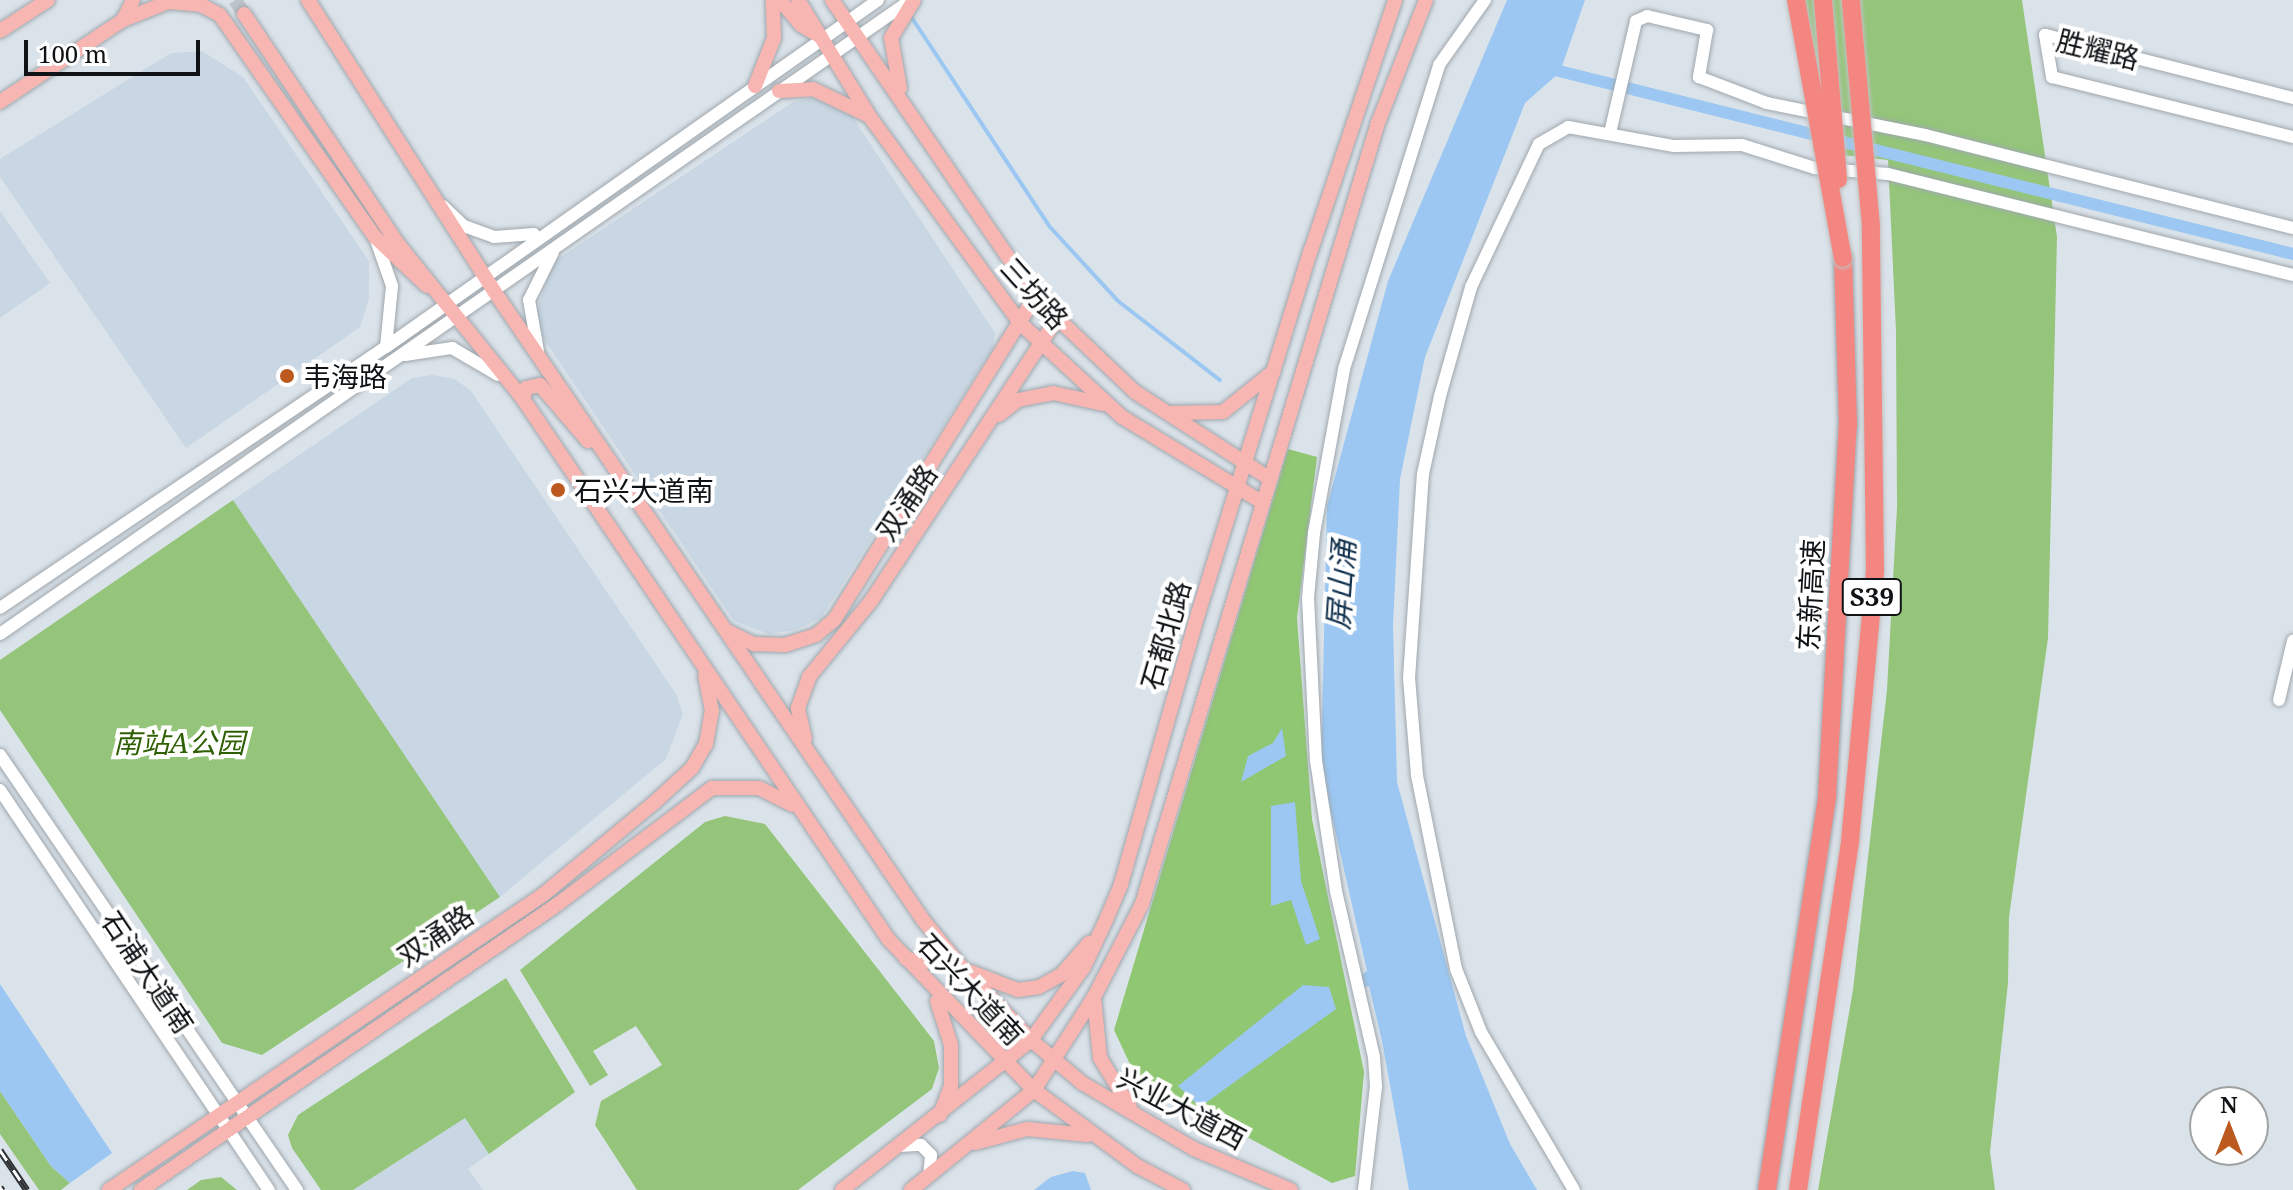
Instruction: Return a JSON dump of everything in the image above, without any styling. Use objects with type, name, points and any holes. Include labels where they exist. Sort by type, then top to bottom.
[{"type":"highway","points":[[1796,0],[1843,258]]},
{"type":"highway","name":"东新高速","points":[[1767,1190],[1827,796],[1848,426],[1843,258],[1823,0]]},
{"type":"highway","name":"S39","points":[[1798,1190],[1850,841],[1875,570],[1871,226],[1851,0]]},
{"type":"main road","points":[[0,31],[48,0]]},
{"type":"main road","points":[[123,20],[133,0]]},
{"type":"main road","points":[[0,102],[154,0]]},
{"type":"main road","name":"石兴大道南","points":[[308,0],[494,291],[936,936],[959,964],[1055,1062]]},
{"type":"main road","points":[[755,86],[774,38],[773,0]]},
{"type":"main road","points":[[780,0],[801,25],[825,39]]},
{"type":"main road","points":[[798,0],[825,39]]},
{"type":"main road","points":[[832,0],[847,22]]},
{"type":"main road","points":[[906,103],[891,38],[913,0]]},
{"type":"main road","name":"石都北路","points":[[842,1190],[940,1116],[1031,1040],[1084,967],[1106,920],[1121,884],[1237,487],[1395,0]]},
{"type":"main road","name":"石都北路","points":[[911,1190],[1034,1090],[1055,1062],[1124,945],[1172,810],[1225,622],[1312,348],[1378,123],[1426,0]]},
{"type":"main road","points":[[123,20],[168,2],[201,5],[220,15],[375,237],[411,274],[447,300]]},
{"type":"main road","name":"石兴大道南","points":[[244,14],[398,244],[447,300],[523,399],[795,807],[906,959],[926,984],[1034,1090]]},
{"type":"main road","points":[[1386,24],[1399,14],[1408,17],[1411,32]]},
{"type":"main road","name":"三坊路","points":[[847,22],[906,103],[1035,297],[1135,392],[1270,479]]},
{"type":"main road","name":"三坊路","points":[[825,39],[870,117],[1020,323],[1117,413],[1262,502]]},
{"type":"main road","points":[[779,91],[800,88],[826,92],[870,117]]},
{"type":"main road","name":"双涌路","points":[[724,628],[754,644],[785,645],[816,635],[834,620],[1035,297]]},
{"type":"main road","name":"双涌路","points":[[812,758],[798,708],[809,677],[871,601],[1057,319]]},
{"type":"main road","points":[[1283,344],[1285,356],[1297,361],[1312,348]]},
{"type":"main road","points":[[1166,412],[1223,412],[1277,368]]},
{"type":"main road","points":[[523,399],[526,388],[540,385],[614,466]]},
{"type":"main road","points":[[990,423],[1018,400],[1053,393],[1117,413],[1141,416],[1144,402],[1135,392]]},
{"type":"main road","points":[[1198,614],[1211,603],[1220,606],[1225,622]]},
{"type":"main road","name":"双涌路","points":[[109,1190],[544,894],[692,768],[712,728],[704,668]]},
{"type":"main road","name":"双涌路","points":[[141,1190],[249,1119],[558,904],[712,788],[759,788],[795,807]]},
{"type":"main road","points":[[1106,920],[1104,948],[1110,952],[1124,945]]},
{"type":"main road","points":[[959,964],[989,982],[1018,990],[1039,987],[1061,975],[1106,920]]},
{"type":"main road","points":[[906,959],[925,962],[933,956],[936,936]]},
{"type":"main road","points":[[926,984],[947,1021],[951,1045],[951,1086],[940,1116]]},
{"type":"main road","points":[[1094,997],[1100,1058],[1107,1078],[1137,1116]]},
{"type":"main road","name":"兴业大道西","points":[[1055,1062],[1194,1149],[1291,1190]]},
{"type":"main road","points":[[1034,1090],[1092,1136],[1183,1190]]},
{"type":"main road","points":[[967,1145],[1027,1129],[1092,1136]]},
{"type":"street","points":[[0,634],[388,353],[447,300],[878,0]]},
{"type":"street","points":[[0,608],[388,353],[494,291],[913,0]]},
{"type":"street","points":[[1364,1190],[1376,1086],[1374,1057],[1336,891],[1314,731],[1308,598],[1326,453],[1344,369],[1439,65],[1485,0]]},
{"type":"street","points":[[1610,133],[1636,21],[1647,16],[1707,30],[1699,77],[1767,103],[1925,135],[2293,228]]},
{"type":"street","name":"胜耀路","points":[[2293,98],[2045,35],[2052,77],[2293,137]]},
{"type":"street","points":[[1574,1190],[1481,1032],[1456,969],[1417,775],[1409,678],[1412,581],[1423,474],[1471,287],[1539,144],[1568,127],[1674,146],[1742,145],[1815,168],[1888,174],[2293,275]]},
{"type":"street","points":[[439,203],[464,226],[494,237],[525,238],[549,229]]},
{"type":"street","points":[[375,237],[392,286],[388,353]]},
{"type":"street","points":[[542,361],[530,325],[529,300],[560,243]]},
{"type":"street","points":[[388,353],[452,348],[513,385]]},
{"type":"street","points":[[2279,700],[2293,641]]},
{"type":"street","name":"石浦大道南","points":[[0,755],[297,1190]]},
{"type":"street","name":"石浦大道南","points":[[0,790],[269,1190]]},
{"type":"street","points":[[899,1146],[921,1145],[931,1155],[929,1176]]},
{"type":"shaded area","points":[[202,51],[243,77],[369,261],[369,299],[360,327],[186,448],[0,177],[0,159],[171,53]]},
{"type":"shaded area","points":[[814,98],[852,116],[995,333],[993,348],[821,618],[796,630],[769,634],[734,621],[544,339],[536,313],[552,263],[793,102]]},
{"type":"shaded area","points":[[0,211],[50,283],[0,318]]},
{"type":"shaded area","points":[[432,375],[455,379],[471,391],[676,694],[683,714],[666,759],[500,897],[233,500],[412,378]]},
{"type":"shaded area","points":[[465,1118],[489,1154],[468,1169],[483,1190],[353,1190]]},
{"type":"green space","points":[[1790,0],[2022,0],[2057,237],[2048,638],[2009,917],[2008,983],[1990,1152],[1995,1190],[1818,1190],[1853,990],[1887,690],[1897,507],[1896,331],[1888,160],[1814,152]]},
{"type":"green space","points":[[1288,449],[1317,457],[1297,618],[1312,819],[1364,1072],[1355,1176],[1332,1183],[1136,1077],[1114,1030]]},
{"type":"green space","name":"南站A公园","points":[[233,500],[500,897],[262,1055],[222,1043],[0,710],[0,660]]},
{"type":"green space","points":[[725,816],[765,824],[934,1041],[939,1068],[932,1089],[798,1190],[637,1190],[595,1125],[601,1101],[662,1065],[636,1026],[593,1051],[608,1075],[590,1086],[520,970],[705,822]]},
{"type":"green space","points":[[506,978],[575,1092],[489,1154],[465,1118],[353,1190],[321,1190],[292,1148],[288,1135],[298,1115]]},
{"type":"green space","points":[[0,1091],[51,1166],[70,1183],[61,1190],[39,1190],[0,1134]]},
{"type":"green space","points":[[221,1177],[237,1190],[187,1190],[201,1180]]},
{"type":"water","name":"屏山涌","points":[[1507,0],[1585,0],[1560,72],[1525,103],[1425,357],[1400,479],[1393,625],[1397,782],[1466,1036],[1510,1144],[1537,1190],[1409,1190],[1369,986],[1360,988],[1358,977],[1367,971],[1321,768],[1327,506],[1388,281]]},
{"type":"water","points":[[1282,728],[1286,756],[1241,782],[1248,756],[1273,743]]},
{"type":"water","points":[[1295,802],[1301,881],[1320,939],[1306,945],[1291,900],[1271,906],[1271,806]]},
{"type":"water","points":[[0,984],[112,1153],[70,1183],[51,1166],[0,1091]]},
{"type":"water","points":[[1303,985],[1329,987],[1336,1009],[1200,1107],[1178,1086]]},
{"type":"water","points":[[1073,1171],[1085,1173],[1091,1190],[1034,1190],[1051,1177]]},
{"type":"waterway","points":[[912,18],[1050,227],[1118,301],[1220,380]]},
{"type":"waterway","points":[[1547,68],[2293,254]]},
{"type":"tunnel","points":[[235,0],[244,14]]},
{"type":"railway","points":[[0,1150],[27,1190]]},
{"type":"place","name":"韦海路","points":[[287,376]]},
{"type":"place","name":"石兴大道南","points":[[558,490]]}]
